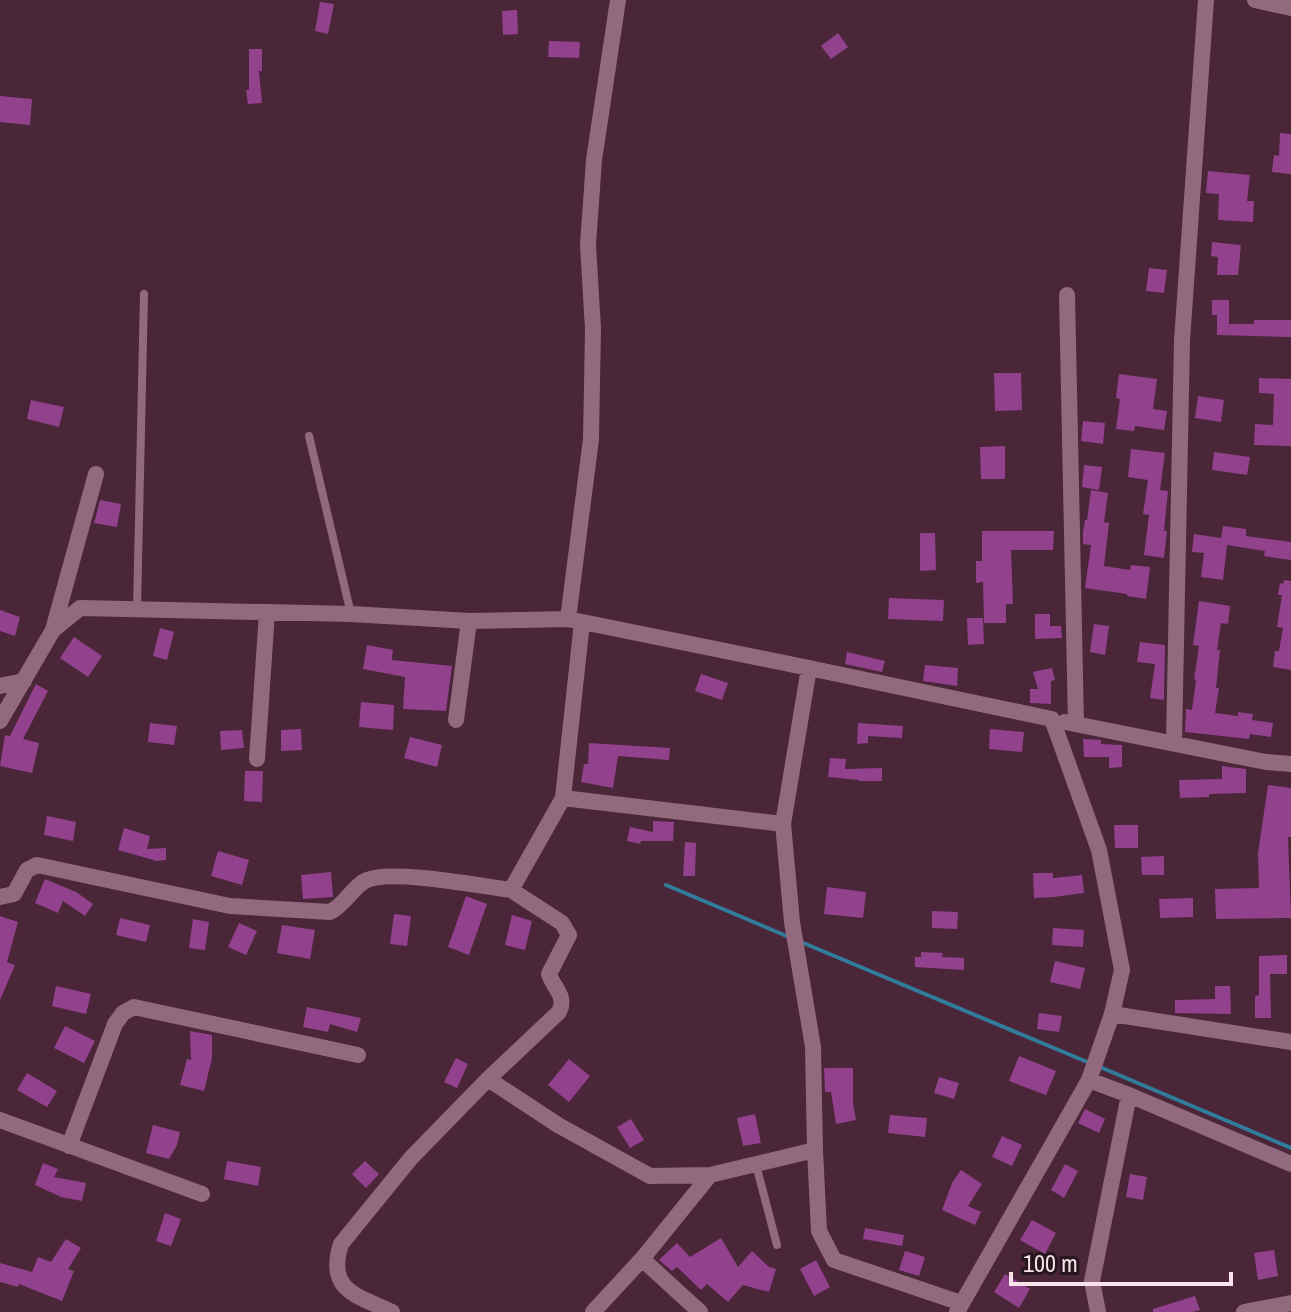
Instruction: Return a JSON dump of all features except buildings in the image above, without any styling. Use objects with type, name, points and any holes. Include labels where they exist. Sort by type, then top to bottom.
[{"type":"street","points":[[511,890],[563,798],[591,439],[593,329],[588,245],[594,160],[618,0]]},
{"type":"street","points":[[1174,743],[1182,340],[1206,0]]},
{"type":"street","points":[[1255,0],[1291,8]]},
{"type":"street","points":[[1067,295],[1076,724]]},
{"type":"street","points":[[0,721],[53,630],[96,474]]},
{"type":"street","points":[[53,630],[80,608],[351,614],[469,621],[575,620],[1076,724],[1266,762],[1291,764]]},
{"type":"street","points":[[257,759],[267,613]]},
{"type":"street","points":[[456,720],[469,621]]},
{"type":"street","points":[[809,668],[783,824],[792,922],[813,1047],[819,1231],[834,1260],[959,1307],[1093,1068],[1112,1014],[1122,970],[1099,850],[1052,719]]},
{"type":"street","points":[[0,686],[24,681]]},
{"type":"street","points":[[563,798],[783,824]]},
{"type":"street","points":[[0,897],[14,894],[27,870],[37,865],[230,906],[330,912],[338,908],[365,880],[387,876],[511,890],[562,923],[569,935],[549,974],[561,995],[563,1004],[559,1012],[411,1158],[341,1244],[337,1258],[339,1281],[348,1290],[392,1312]]},
{"type":"street","points":[[69,1146],[115,1024],[123,1013],[134,1007],[358,1055]]},
{"type":"street","points":[[1112,1014],[1291,1042]]},
{"type":"street","points":[[1093,1068],[1129,1095],[1291,1164]]},
{"type":"street","points":[[488,1079],[558,1125],[650,1176],[710,1175],[815,1150]]},
{"type":"street","points":[[1098,1312],[1092,1281],[1129,1095]]},
{"type":"street","points":[[0,1120],[202,1194]]},
{"type":"street","points":[[593,1312],[642,1259],[710,1175]]},
{"type":"street","points":[[642,1259],[700,1312]]},
{"type":"street","points":[[1244,1312],[1291,1303]]},
{"type":"lane","points":[[137,609],[144,294]]},
{"type":"lane","points":[[309,436],[351,614]]},
{"type":"lane","points":[[756,1164],[777,1245]]},
{"type":"waterway","points":[[666,885],[789,937]]},
{"type":"waterway","points":[[801,942],[1092,1064]]},
{"type":"waterway","points":[[1100,1067],[1291,1148]]}]
